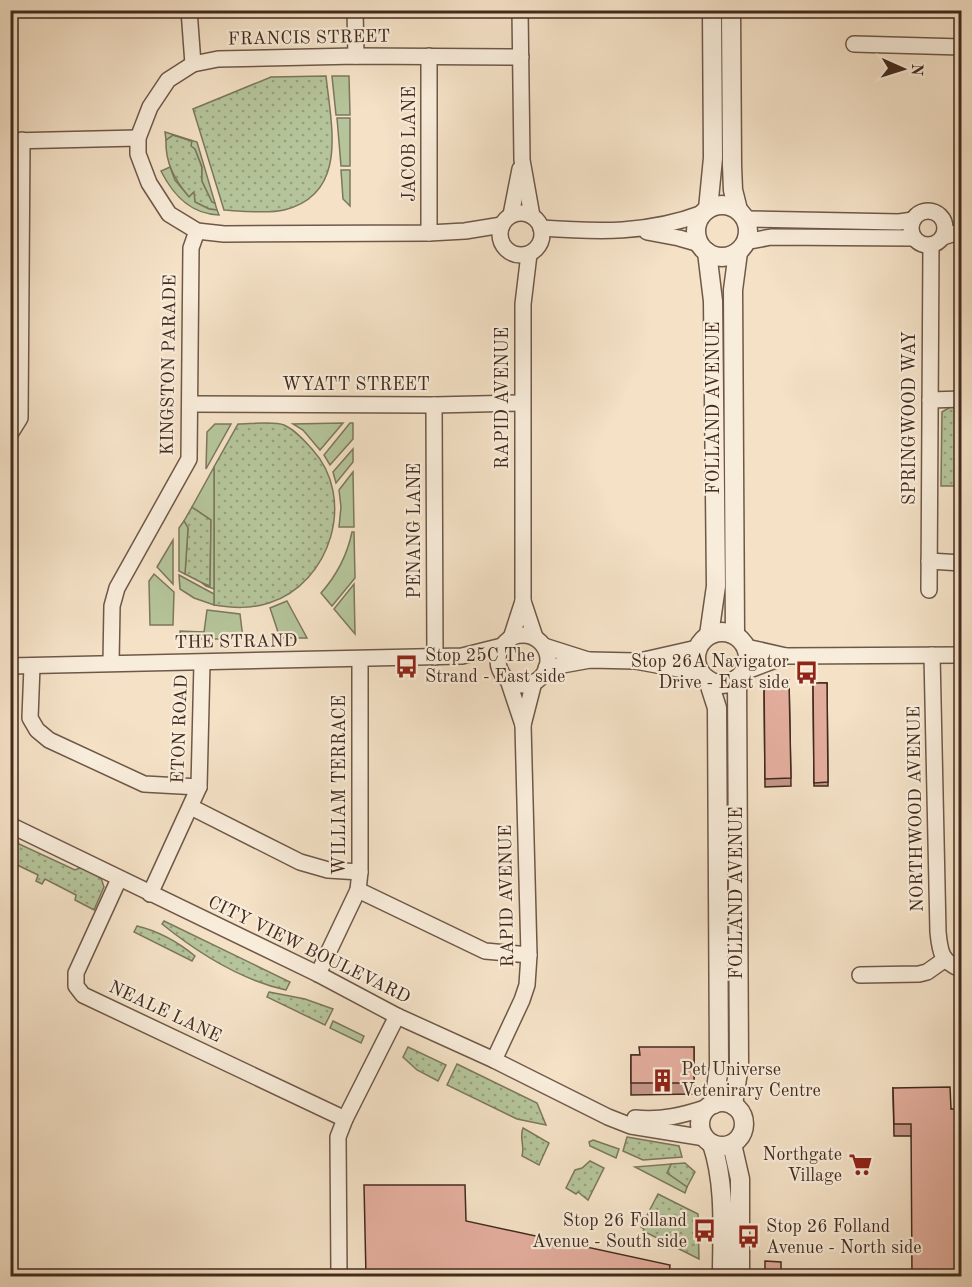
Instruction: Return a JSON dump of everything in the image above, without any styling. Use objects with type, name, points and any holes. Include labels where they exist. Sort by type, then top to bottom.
[{"type":"street","points":[[189,10],[193,64]]},
{"type":"street","points":[[356,10],[356,56]]},
{"type":"street","name":"RAPID AVENUE","points":[[520,10],[522,160],[536,235],[523,304],[523,601],[539,641]]},
{"type":"street","points":[[703,248],[696,234],[697,223],[706,211],[713,158],[712,10]]},
{"type":"street","points":[[731,10],[733,190],[748,231],[741,247]]},
{"type":"street","points":[[854,44],[962,47]]},
{"type":"street","name":"FRANCIS STREET","points":[[138,138],[150,107],[168,80],[193,64],[218,59],[356,56],[520,57]]},
{"type":"street","name":"JACOB LANE","points":[[429,56],[429,233]]},
{"type":"street","points":[[10,434],[20,418],[15,400],[16,140],[138,138],[138,154],[149,183],[170,214],[197,231],[214,234],[429,233],[465,231],[526,213],[536,235]]},
{"type":"street","name":"RAPID AVENUE","points":[[507,220],[522,160]]},
{"type":"street","points":[[465,231],[521,255],[536,235],[637,230],[679,223],[723,205],[741,215],[899,222],[913,220],[925,211],[934,213],[942,219],[962,221]]},
{"type":"street","points":[[937,241],[945,231],[942,219]]},
{"type":"street","points":[[507,220],[501,238],[508,249]]},
{"type":"street","points":[[913,220],[911,229],[914,238],[921,244],[937,241],[962,231]]},
{"type":"street","points":[[637,230],[679,238],[717,256],[728,256],[741,247],[771,237],[914,238]]},
{"type":"street","name":"KINGSTON PARADE","points":[[111,663],[112,606],[117,588],[189,459],[190,248],[197,231]]},
{"type":"street","name":"SPRINGWOOD WAY","points":[[929,590],[930,400],[937,241]]},
{"type":"street","name":"FOLLAND AVENUE","points":[[740,641],[733,290],[741,247]]},
{"type":"street","name":"FOLLAND AVENUE","points":[[703,248],[713,301],[716,586],[703,642]]},
{"type":"street","name":"RAPID AVENUE","points":[[508,249],[523,304]]},
{"type":"street","points":[[930,400],[962,399]]},
{"type":"street","name":"WYATT STREET","points":[[190,404],[522,403]]},
{"type":"street","name":"PENANG LANE","points":[[434,405],[435,657]]},
{"type":"street","points":[[929,561],[962,563]]},
{"type":"street","name":"RAPID AVENUE","points":[[506,642],[523,601]]},
{"type":"street","points":[[635,662],[703,642],[717,632],[726,632],[740,641],[786,656],[962,655]]},
{"type":"street","points":[[539,641],[548,661],[539,679],[521,685],[503,673],[499,653],[506,642],[519,635],[539,641],[590,660]]},
{"type":"street","points":[[740,641],[748,660],[740,676]]},
{"type":"street","name":"THE STRAND","points":[[10,666],[462,656],[506,642]]},
{"type":"street","points":[[703,642],[697,665],[704,676]]},
{"type":"street","name":"NORTHWOOD AVENUE","points":[[932,655],[938,932],[944,960]]},
{"type":"street","name":"THE STRAND","points":[[462,656],[503,673]]},
{"type":"street","points":[[546,668],[590,660],[635,662],[704,676],[717,684],[728,683],[786,656]]},
{"type":"street","name":"WILLIAM TERRACE","points":[[318,974],[358,890],[360,872],[360,659]]},
{"type":"street","name":"ETON ROAD","points":[[150,894],[199,787],[202,663]]},
{"type":"street","points":[[32,666],[30,718],[37,730],[49,740],[144,784],[199,787]]},
{"type":"street","name":"RAPID AVENUE","points":[[503,673],[524,724]]},
{"type":"street","name":"FOLLAND AVENUE","points":[[704,676],[717,708],[719,1066],[711,1106]]},
{"type":"street","name":"FOLLAND AVENUE","points":[[733,1105],[739,1065],[740,676]]},
{"type":"street","name":"RAPID AVENUE","points":[[494,1060],[527,985],[529,955],[524,724],[534,682]]},
{"type":"street","points":[[191,807],[300,862],[328,870],[360,872]]},
{"type":"street","name":"CITY VIEW BOULEVARD","points":[[10,825],[318,974],[397,1016],[494,1060],[591,1108],[631,1126],[708,1141]]},
{"type":"street","name":"NEALE LANE","points":[[118,879],[76,974],[76,986],[83,994],[345,1119]]},
{"type":"street","points":[[358,890],[485,951],[529,955]]},
{"type":"street","points":[[860,975],[919,974],[927,972],[944,960],[962,970]]},
{"type":"street","points":[[339,1276],[338,1137],[397,1016]]},
{"type":"street","points":[[708,1141],[722,1146],[732,1144],[740,1137],[744,1123],[739,1110],[727,1103],[711,1106],[701,1119],[701,1132],[719,1164],[722,1193],[722,1276]]},
{"type":"street","name":"CITY VIEW BOULEVARD","points":[[591,1108],[629,1118],[649,1120],[681,1116],[711,1106]]},
{"type":"street","points":[[732,1144],[740,1179],[740,1276]]},
{"type":"green space","points":[[326,76],[331,115],[331,155],[327,173],[319,189],[305,202],[284,210],[262,212],[224,210],[193,109],[271,77]]},
{"type":"green space","points":[[332,76],[349,76],[350,115],[336,115]]},
{"type":"green space","points":[[337,118],[350,118],[350,166],[341,166]]},
{"type":"green space","points":[[165,132],[197,142],[215,203],[212,202],[202,181],[202,167],[195,149],[191,146],[192,141],[173,135],[166,140]]},
{"type":"green space","points":[[173,135],[192,141],[202,167],[202,181],[217,210],[195,202],[193,193],[189,197],[175,178],[166,148],[166,140]]},
{"type":"green space","points":[[170,167],[175,180],[189,197],[194,192],[195,202],[217,210],[219,215],[199,211],[184,202],[171,188],[161,171]]},
{"type":"green space","points":[[341,170],[350,170],[350,206],[343,199]]},
{"type":"green space","points":[[961,403],[961,486],[941,486],[942,412]]},
{"type":"green space","points":[[343,423],[320,450],[303,430],[293,424]]},
{"type":"green space","points":[[350,423],[353,423],[353,439],[330,465],[324,455]]},
{"type":"green space","points":[[215,424],[231,424],[206,469],[207,432]]},
{"type":"green space","points":[[238,424],[280,424],[299,436],[312,449],[326,469],[333,491],[335,514],[331,537],[322,558],[308,577],[290,593],[269,603],[228,607],[214,605],[214,467]]},
{"type":"green space","points":[[353,449],[353,462],[336,483],[333,472]]},
{"type":"green space","points":[[214,467],[214,589],[202,583],[210,586],[211,520],[192,507]]},
{"type":"green space","points":[[353,472],[354,527],[339,527],[341,507],[339,490]]},
{"type":"green space","points":[[192,507],[211,520],[210,587],[185,574],[188,528],[184,521]]},
{"type":"green space","points":[[184,521],[188,528],[185,574],[179,571],[179,528]]},
{"type":"green space","points":[[352,532],[354,532],[355,578],[332,606],[321,593],[341,565]]},
{"type":"green space","points":[[173,540],[173,584],[157,567]]},
{"type":"green space","points":[[154,574],[174,592],[173,625],[150,625],[149,581]]},
{"type":"green space","points":[[179,575],[214,594],[214,605],[194,598],[180,589]]},
{"type":"green space","points":[[354,584],[355,634],[334,609]]},
{"type":"green space","points":[[287,601],[307,638],[280,638],[270,608]]},
{"type":"green space","points":[[207,610],[240,614],[243,639],[180,639],[180,631],[204,632]]},
{"type":"green space","points":[[10,833],[16,836],[19,844],[75,870],[82,867],[101,878],[104,887],[94,910],[75,900],[76,895],[45,879],[42,884],[36,881],[38,875],[11,862]]},
{"type":"green space","points":[[164,921],[290,982],[286,990],[253,980],[205,955],[162,924]]},
{"type":"green space","points":[[137,926],[168,938],[195,956],[192,961],[134,932]]},
{"type":"green space","points":[[269,992],[305,999],[333,1009],[325,1025],[267,997]]},
{"type":"green space","points":[[333,1021],[364,1036],[361,1043],[330,1028]]},
{"type":"green space","points":[[408,1047],[446,1065],[438,1081],[417,1070],[403,1057]]},
{"type":"green space","points":[[457,1064],[537,1103],[546,1125],[517,1119],[447,1085]]},
{"type":"green space","points":[[523,1128],[549,1143],[539,1165],[522,1156]]},
{"type":"green space","points":[[627,1137],[679,1146],[682,1157],[643,1160],[623,1151]]},
{"type":"green space","points":[[593,1140],[619,1149],[616,1158],[590,1146],[589,1142]]},
{"type":"green space","points":[[590,1161],[604,1168],[588,1200],[578,1192],[576,1194],[566,1188],[575,1170],[582,1168]]},
{"type":"green space","points":[[685,1163],[695,1172],[687,1187],[667,1173],[671,1164]]},
{"type":"green space","points":[[671,1164],[667,1173],[687,1187],[685,1193],[635,1167]]},
{"type":"green space","points":[[658,1194],[698,1214],[699,1259],[643,1231],[641,1227]]},
{"type":"building","points":[[764,680],[789,680],[791,778],[765,779]]},
{"type":"building","points":[[813,683],[827,683],[828,782],[814,783]]},
{"type":"building","name":"Pet Universe Vetenirary Centre","points":[[639,1047],[694,1047],[694,1083],[631,1083],[631,1055],[640,1055]]},
{"type":"building","points":[[950,1087],[951,1109],[962,1109],[962,1276],[912,1276],[911,1124],[894,1124],[893,1088]]},
{"type":"building","points":[[364,1185],[465,1185],[466,1221],[670,1265],[669,1276],[366,1276]]},
{"type":"building","points":[[765,1261],[781,1262],[781,1276],[765,1276]]},
{"type":"place","name":"Stop 25C The Strand - East side","points":[[407,666]]},
{"type":"place","name":"Stop 26A Navigator Drive - East side","points":[[807,672]]},
{"type":"place","name":"Pet Universe Vetenirary Centre","points":[[663,1080]]},
{"type":"place","name":"Northgate Village","points":[[860,1165]]},
{"type":"place","name":"Stop 26 Folland Avenue - South side","points":[[705,1231]]},
{"type":"place","name":"Stop 26 Folland Avenue - North side","points":[[748,1237]]}]
